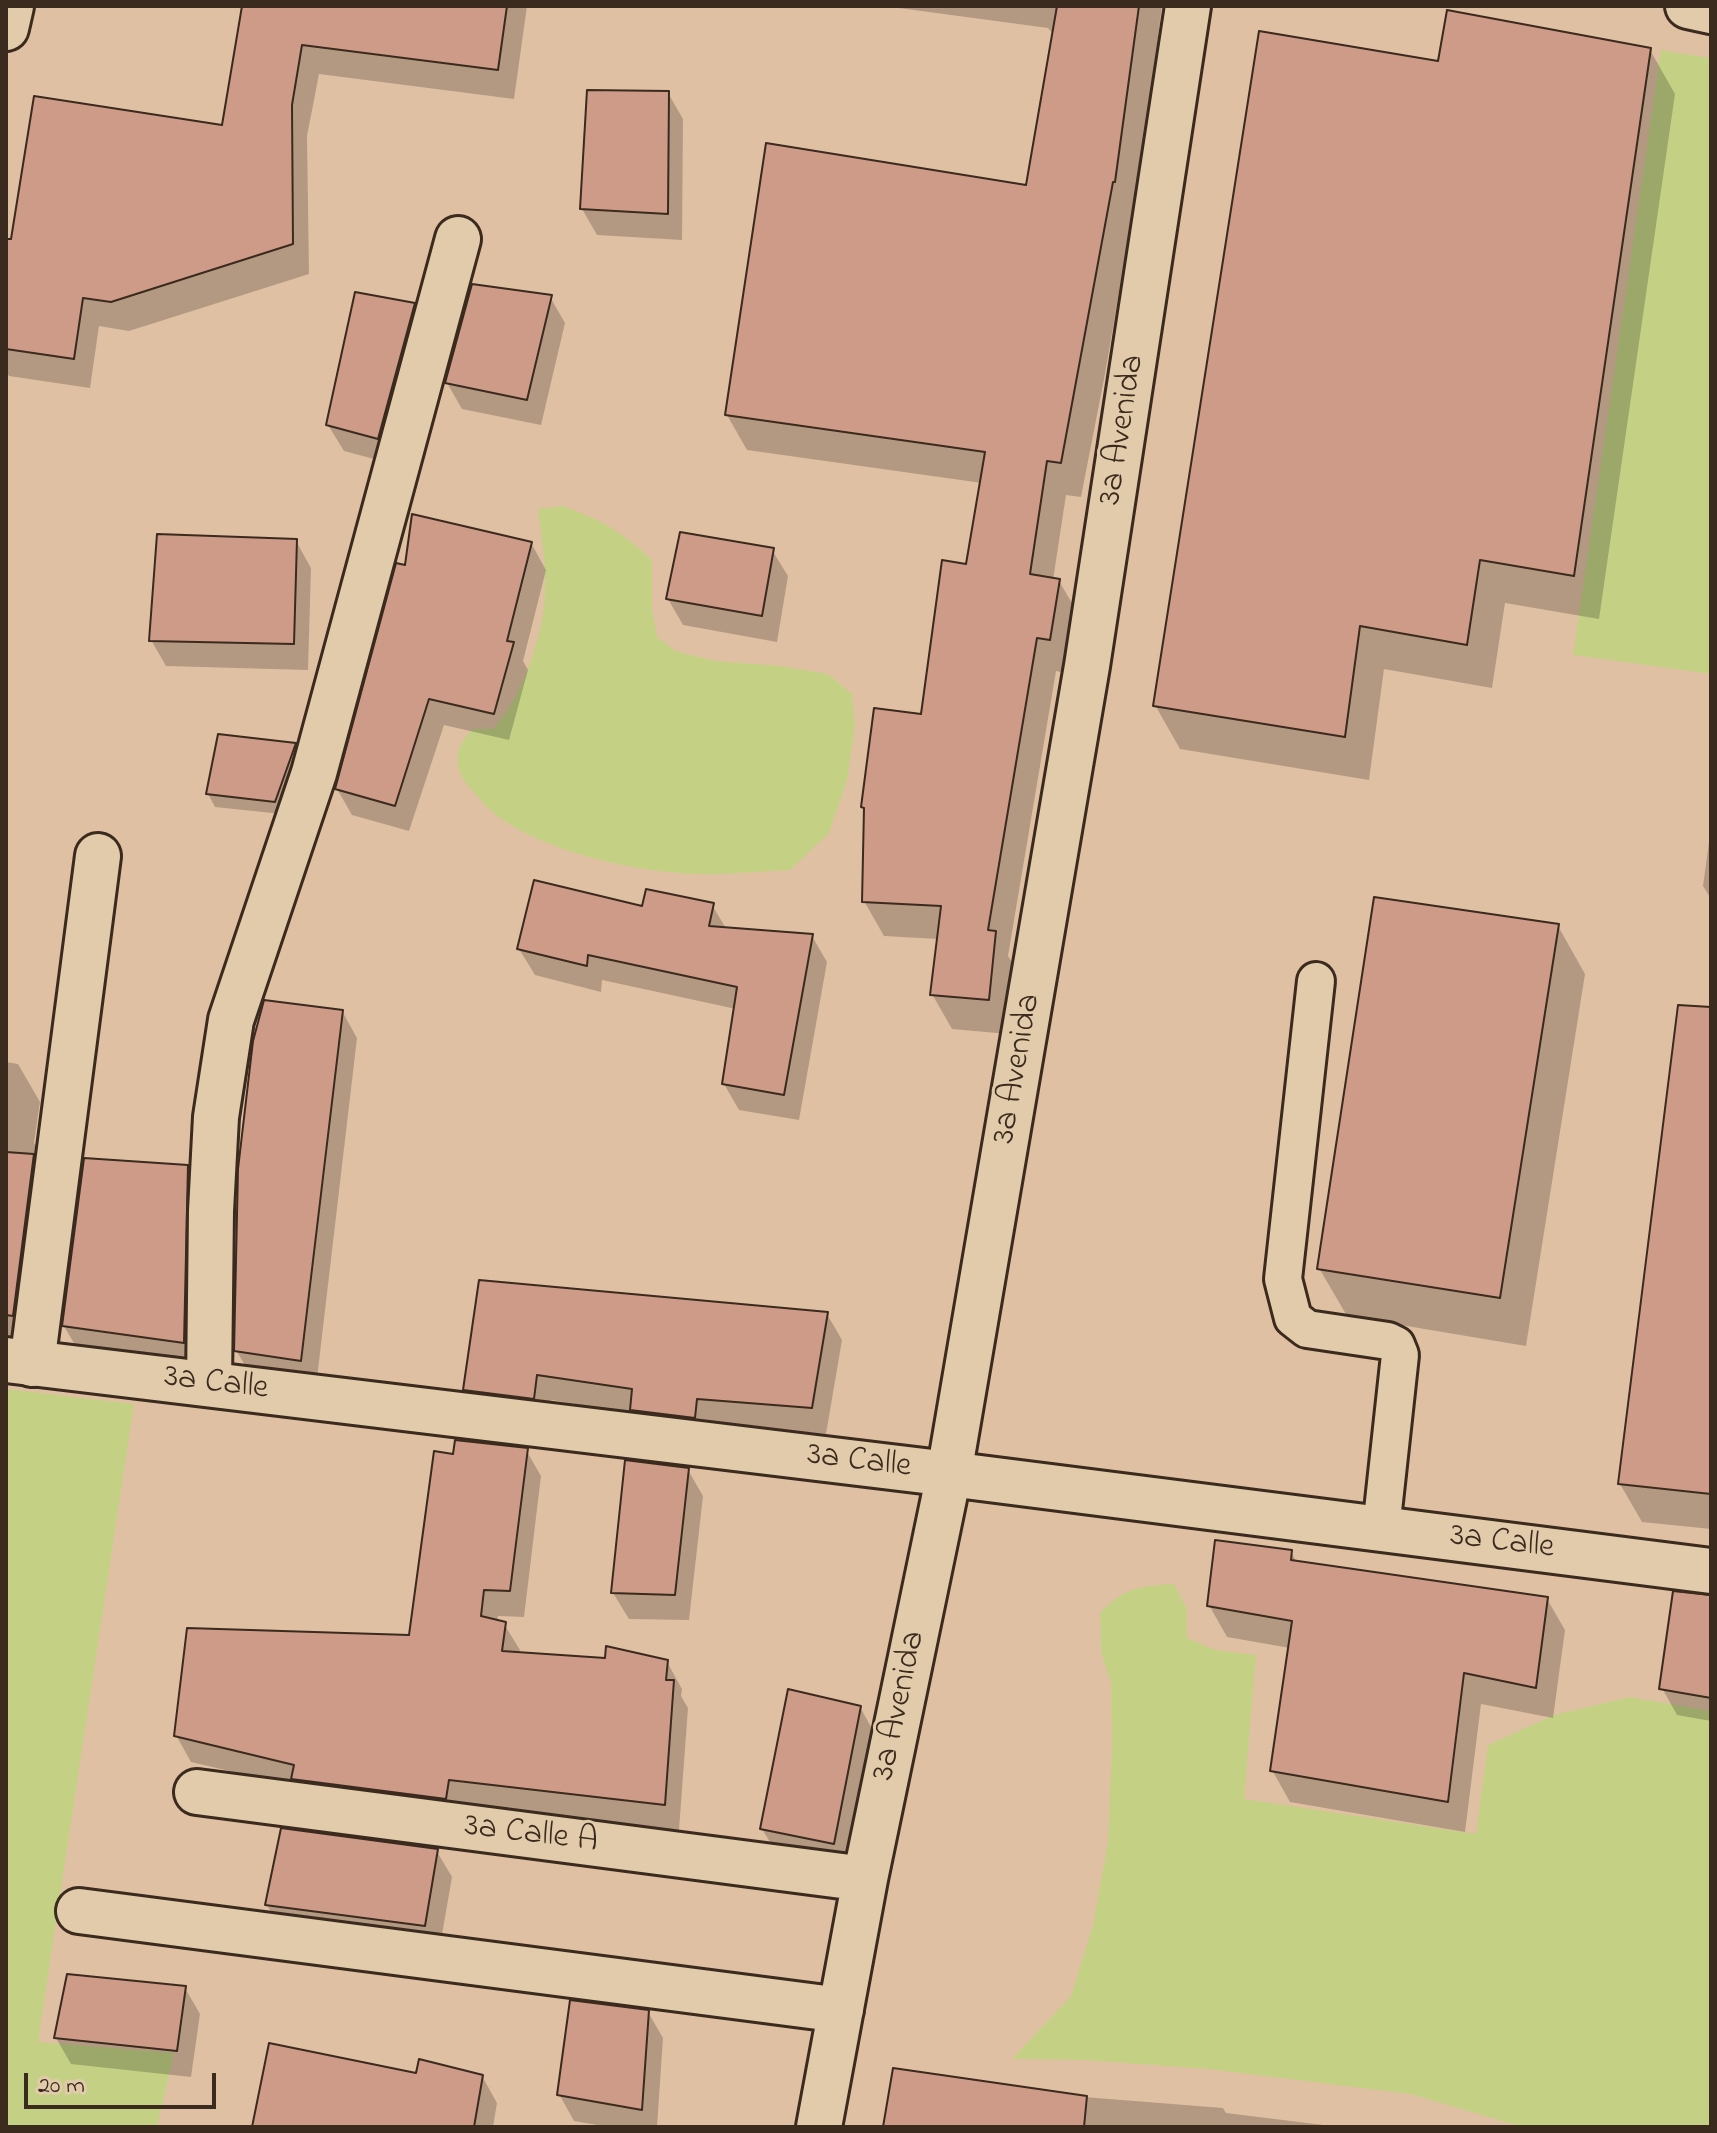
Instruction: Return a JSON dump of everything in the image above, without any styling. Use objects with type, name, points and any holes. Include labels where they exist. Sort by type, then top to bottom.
[{"type":"street","points":[[6,28],[11,6]]},
{"type":"street","name":"3a Avenida","points":[[819,2127],[865,1879],[949,1474],[1087,666],[1188,6]]},
{"type":"street","points":[[1688,6],[1711,11]]},
{"type":"street","points":[[209,1384],[211,1211],[216,1117],[231,1020],[314,773],[458,239]]},
{"type":"street","points":[[19,1362],[98,856]]},
{"type":"street","name":"3a Calle","points":[[19,1362],[949,1474],[1711,1571]]},
{"type":"street","name":"3a Calle A","points":[[197,1792],[865,1879]]},
{"type":"street","points":[[79,1911],[841,2010]]},
{"type":"lane","points":[[1316,981],[1283,1279],[1293,1318],[1307,1329],[1388,1341],[1396,1345],[1400,1355],[1381,1529]]},
{"type":"green space","points":[[1661,50],[1711,58],[1711,674],[1573,655]]},
{"type":"green space","points":[[563,506],[611,528],[652,560],[652,610],[657,637],[676,651],[715,661],[782,666],[828,674],[852,694],[855,727],[847,780],[829,833],[790,870],[675,873],[592,858],[515,827],[492,811],[464,780],[458,765],[462,743],[473,729],[493,729],[504,716],[530,664],[541,626],[545,590],[538,509]]},
{"type":"green space","points":[[6,1389],[134,1404],[38,2042],[174,2053],[157,2127],[6,2127]]},
{"type":"green space","points":[[1174,1584],[1187,1609],[1187,1638],[1215,1650],[1256,1655],[1244,1799],[1476,1834],[1488,1745],[1554,1715],[1630,1697],[1711,1711],[1711,2127],[1523,2127],[1410,2094],[1208,2069],[1084,2060],[1012,2059],[1071,1996],[1093,1925],[1108,1842],[1112,1745],[1111,1683],[1101,1651],[1100,1613],[1125,1593]]},
{"type":"building","points":[[242,6],[507,6],[498,70],[302,45],[292,105],[293,244],[111,302],[83,298],[74,359],[6,349],[6,239],[11,239],[34,96],[222,125]]},
{"type":"building","points":[[1057,6],[1139,6],[1115,182],[1061,463],[1047,461],[1030,574],[1060,579],[1050,640],[1037,638],[988,930],[996,931],[989,1000],[930,995],[941,906],[862,902],[864,808],[861,807],[874,708],[921,714],[942,560],[966,564],[985,452],[725,415],[766,143],[1026,185]]},
{"type":"building","points":[[1447,10],[1651,48],[1574,576],[1480,560],[1467,645],[1360,626],[1345,737],[1153,706],[1259,31],[1438,61]]},
{"type":"building","points":[[587,90],[669,91],[668,214],[580,209]]},
{"type":"building","points":[[472,284],[552,295],[527,400],[445,383]]},
{"type":"building","points":[[355,292],[415,303],[378,439],[326,425]]},
{"type":"building","points":[[412,514],[532,542],[507,641],[514,642],[494,714],[429,699],[395,806],[335,789],[396,563],[405,565]]},
{"type":"building","points":[[680,532],[774,548],[762,616],[666,599]]},
{"type":"building","points":[[157,534],[297,539],[294,644],[149,641]]},
{"type":"building","points":[[218,734],[296,743],[275,802],[206,794]]},
{"type":"building","points":[[534,880],[642,906],[646,889],[714,903],[709,926],[813,934],[784,1095],[722,1084],[737,987],[588,955],[587,966],[517,949]]},
{"type":"building","points":[[1374,897],[1559,924],[1500,1298],[1317,1269]]},
{"type":"building","points":[[264,1000],[343,1010],[301,1361],[234,1351],[238,1169],[253,1041]]},
{"type":"building","points":[[1678,1005],[1711,1007],[1711,1494],[1618,1484]]},
{"type":"building","points":[[6,1152],[34,1154],[13,1316],[6,1315]]},
{"type":"building","points":[[84,1158],[188,1165],[184,1343],[62,1326]]},
{"type":"building","points":[[479,1280],[828,1312],[812,1408],[697,1399],[695,1418],[630,1410],[632,1389],[537,1375],[534,1399],[463,1390]]},
{"type":"building","points":[[455,1440],[528,1448],[510,1591],[484,1590],[481,1616],[506,1622],[502,1651],[605,1658],[606,1646],[668,1660],[666,1680],[674,1680],[665,1805],[449,1780],[446,1799],[291,1779],[294,1765],[174,1736],[187,1628],[409,1635],[434,1451],[453,1454]]},
{"type":"building","points":[[625,1460],[689,1468],[675,1595],[611,1593]]},
{"type":"building","points":[[1215,1540],[1292,1550],[1291,1560],[1548,1597],[1536,1688],[1464,1673],[1448,1802],[1270,1771],[1292,1621],[1207,1606]]},
{"type":"building","points":[[1673,1591],[1711,1595],[1711,1698],[1659,1689]]},
{"type":"building","points":[[788,1689],[861,1706],[834,1844],[760,1829]]},
{"type":"building","points":[[281,1828],[438,1849],[425,1926],[265,1905]]},
{"type":"building","points":[[67,1974],[186,1986],[177,2051],[54,2038]]},
{"type":"building","points":[[570,2000],[649,2010],[642,2110],[557,2095]]},
{"type":"building","points":[[269,2043],[416,2073],[419,2059],[483,2075],[474,2127],[252,2127]]},
{"type":"building","points":[[893,2068],[1087,2096],[1084,2127],[883,2127]]}]
